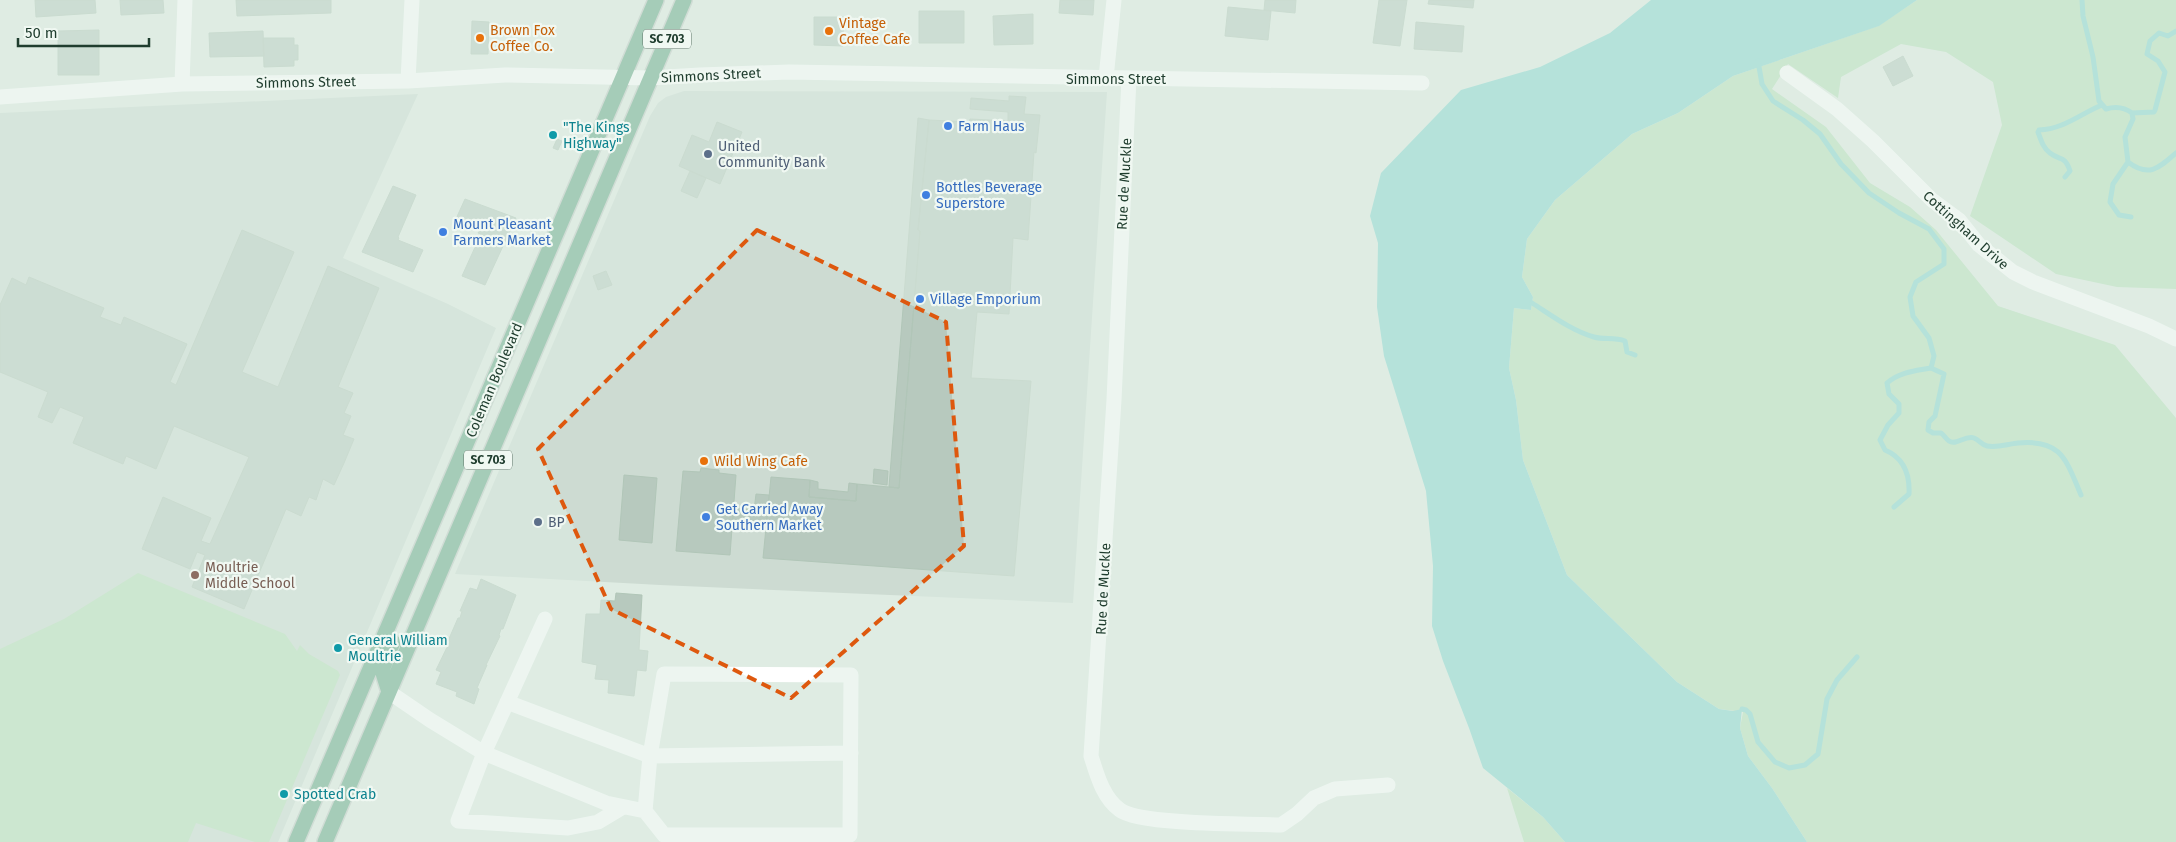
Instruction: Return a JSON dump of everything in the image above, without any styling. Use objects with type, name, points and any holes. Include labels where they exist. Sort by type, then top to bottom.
[{"type":"main road","name":"Coleman Boulevard","points":[[296,842],[656,0]]},
{"type":"main road","name":"Coleman Boulevard","points":[[325,842],[684,0]]},
{"type":"main road","points":[[389,692],[382,670],[422,574],[439,508]]},
{"type":"street","points":[[182,84],[185,0]]},
{"type":"street","points":[[408,81],[412,0]]},
{"type":"street","points":[[1106,78],[1114,0]]},
{"type":"street","name":"Simmons Street","points":[[0,97],[182,84],[408,81],[505,75],[650,78],[789,72],[1422,83]]},
{"type":"street","name":"Cottingham Drive","points":[[1787,73],[1837,109],[1859,128],[1932,200],[1959,220],[1980,245],[2013,272],[2032,282],[2149,326],[2176,339]]},
{"type":"street","name":"Rue de Muckle","points":[[1129,78],[1113,410],[1091,756],[1100,785],[1120,811],[1156,820],[1281,825],[1297,814],[1314,798],[1336,789],[1388,785]]},
{"type":"street","points":[[545,619],[484,753],[458,821],[568,828],[598,822],[623,807]]},
{"type":"street","points":[[389,692],[484,753],[606,803],[645,811],[664,835],[850,835],[851,675],[664,674],[650,756],[645,811]]},
{"type":"street","points":[[507,702],[650,756],[851,752]]},
{"type":"highlighted area","points":[[757,230],[946,322],[964,546],[791,698],[611,609],[538,449]]},
{"type":"shaded area","points":[[684,91],[1107,92],[1073,603],[455,574],[650,116],[658,103],[666,97]]},
{"type":"shaded area","name":"Moultrie Middle School","points":[[418,94],[343,258],[448,304],[496,328],[278,842],[0,842],[0,113]]},
{"type":"green space","points":[[1917,0],[2176,0],[2176,289],[2117,287],[2056,274],[1970,216],[2002,125],[1993,82],[1946,52],[1901,44],[1841,77],[1838,98],[1788,64],[1772,89],[1826,127],[1870,183],[1910,207],[1936,230],[1998,306],[2115,345],[2176,418],[2176,842],[1807,842],[1772,788],[1748,756],[1740,728],[1743,712],[1719,709],[1677,682],[1567,575],[1523,460],[1516,400],[1509,368],[1514,308],[1531,310],[1533,297],[1522,277],[1527,239],[1555,200],[1632,134],[1678,113],[1733,76],[1878,26]]},
{"type":"green space","points":[[138,573],[285,634],[297,651],[300,645],[309,654],[338,671],[340,675],[269,842],[255,842],[196,823],[188,842],[0,842],[0,649],[64,619]]},
{"type":"green space","points":[[1507,788],[1543,817],[1565,842],[1524,842]]},
{"type":"water","points":[[1651,0],[1917,0],[1879,26],[1733,76],[1678,113],[1632,134],[1555,200],[1527,239],[1522,277],[1533,297],[1531,310],[1514,308],[1509,368],[1516,400],[1523,460],[1567,575],[1677,682],[1719,709],[1733,711],[1742,709],[1740,728],[1748,756],[1772,788],[1807,842],[1565,842],[1543,817],[1483,768],[1432,626],[1433,566],[1426,491],[1384,356],[1377,307],[1378,243],[1370,216],[1381,173],[1461,90],[1540,67],[1610,33]]},
{"type":"building","points":[[35,0],[95,0],[96,13],[36,17]]},
{"type":"building","points":[[120,0],[163,0],[164,13],[121,15]]},
{"type":"building","points":[[236,0],[331,0],[331,13],[237,16]]},
{"type":"building","points":[[1060,0],[1094,0],[1093,15],[1059,13]]},
{"type":"building","points":[[1265,0],[1296,0],[1295,13],[1264,10]]},
{"type":"building","points":[[1379,0],[1407,0],[1400,46],[1373,43]]},
{"type":"building","points":[[1429,0],[1474,0],[1473,8],[1428,4]]},
{"type":"building","points":[[1228,7],[1271,11],[1268,40],[1225,36]]},
{"type":"building","points":[[919,11],[964,11],[964,43],[919,43]]},
{"type":"building","points":[[1033,14],[1033,44],[994,45],[993,16]]},
{"type":"building","name":"Vintage Coffee Cafe","points":[[814,17],[844,17],[843,46],[814,45]]},
{"type":"building","name":"Brown Fox Coffee Co.","points":[[472,21],[489,22],[488,54],[471,54]]},
{"type":"building","points":[[1416,22],[1464,26],[1462,52],[1414,49]]},
{"type":"building","points":[[99,30],[99,75],[58,75],[58,31]]},
{"type":"building","points":[[263,31],[264,56],[210,57],[209,33]]},
{"type":"building","points":[[263,38],[294,38],[294,45],[298,45],[298,60],[294,60],[294,66],[264,67]]},
{"type":"building","points":[[1903,56],[1913,76],[1893,86],[1883,67]]},
{"type":"building","points":[[1009,96],[1026,97],[1024,114],[1040,115],[1036,153],[1034,152],[1028,240],[1013,238],[1009,314],[977,312],[971,378],[1031,381],[1014,576],[763,558],[771,477],[810,480],[809,497],[856,501],[857,484],[899,488],[920,231],[918,230],[929,120],[969,122],[970,119],[1008,121],[1008,112],[970,109],[971,98],[1009,101]]},
{"type":"building","points":[[918,118],[929,120],[918,230],[920,231],[899,488],[889,487]]},
{"type":"building","name":"United Community Bank","points":[[717,122],[742,132],[720,184],[679,166],[692,135],[709,142]]},
{"type":"building","points":[[557,139],[562,141],[558,150],[553,148]]},
{"type":"building","points":[[690,171],[706,178],[697,198],[681,191]]},
{"type":"building","points":[[393,186],[416,195],[398,237],[398,240],[423,250],[413,272],[362,252]]},
{"type":"building","points":[[465,199],[516,218],[485,285],[462,276],[481,234],[478,233],[480,230],[455,221]]},
{"type":"building","points":[[242,230],[294,252],[242,372],[278,387],[328,266],[379,288],[338,387],[353,393],[344,413],[351,416],[343,435],[354,439],[344,463],[334,485],[323,479],[316,500],[309,497],[301,516],[286,509],[244,609],[192,587],[205,555],[197,552],[190,569],[142,549],[163,497],[211,518],[201,541],[210,544],[249,457],[174,426],[156,469],[126,456],[123,464],[73,443],[84,417],[60,407],[52,423],[38,417],[48,392],[0,372],[0,305],[12,278],[26,285],[29,277],[104,308],[100,317],[121,325],[124,317],[187,344],[170,382],[176,385]]},
{"type":"building","points":[[606,271],[612,285],[598,290],[593,276]]},
{"type":"building","name":"Get Carried Away Southern Market","points":[[701,468],[719,470],[719,473],[736,475],[730,555],[676,551],[683,471],[700,472]]},
{"type":"building","points":[[874,469],[888,471],[887,485],[873,483]]},
{"type":"building","points":[[624,475],[657,478],[652,543],[619,540]]},
{"type":"building","points":[[810,480],[818,482],[818,489],[848,492],[849,483],[857,484],[856,501],[809,497]]},
{"type":"building","points":[[756,494],[769,495],[766,528],[732,526],[734,508],[754,510]]},
{"type":"building","points":[[481,579],[516,595],[477,688],[479,689],[474,704],[456,696],[457,692],[436,684],[441,672],[436,670],[450,641],[448,641],[458,618],[460,618],[462,611],[460,611],[470,588],[477,590]]},
{"type":"building","points":[[616,593],[642,595],[639,650],[648,651],[646,671],[637,670],[634,696],[608,693],[609,680],[595,679],[597,665],[582,662],[586,614],[600,614],[601,600],[615,601]]},
{"type":"waterway","points":[[2082,0],[2083,16],[2093,57],[2099,101],[2106,109],[2120,108],[2132,113],[2133,119],[2125,137],[2128,162],[2142,169],[2154,169],[2176,153]]},
{"type":"waterway","points":[[2132,113],[2154,112],[2165,72],[2158,61],[2147,54],[2150,41],[2159,33],[2168,36],[2176,31]]},
{"type":"waterway","points":[[1758,61],[1762,84],[1773,101],[1803,120],[1820,134],[1841,164],[1869,193],[1899,213],[1929,229],[1944,249],[1944,264],[1916,282],[1910,297],[1913,316],[1929,338],[1934,356],[1931,368],[1944,374],[1935,416],[1929,422],[1928,430],[1933,433],[1941,433],[1952,442],[1971,437],[1985,445],[1991,446],[2033,443],[2053,448],[2066,462],[2081,495]]},
{"type":"waterway","points":[[2065,177],[2070,171],[2068,166],[2064,160],[2046,149],[2042,144],[2039,130],[2064,124],[2102,105]]},
{"type":"waterway","points":[[2128,162],[2113,184],[2110,202],[2119,215],[2131,217]]},
{"type":"waterway","points":[[1532,303],[1578,331],[1598,338],[1625,341],[1627,352],[1635,355]]},
{"type":"waterway","points":[[1894,507],[1909,494],[1909,487],[1907,473],[1901,462],[1892,453],[1885,450],[1880,440],[1888,425],[1899,413],[1899,404],[1889,394],[1887,383],[1902,374],[1931,368]]},
{"type":"waterway","points":[[1742,709],[1750,714],[1758,742],[1775,762],[1789,768],[1805,765],[1818,754],[1827,699],[1837,680],[1857,657]]},
{"type":"place","name":"Vintage Coffee Cafe","points":[[829,31]]},
{"type":"place","name":"Brown Fox Coffee Co.","points":[[480,38]]},
{"type":"place","name":"Farm Haus","points":[[948,126]]},
{"type":"place","name":"\"The Kings Highway\"","points":[[553,135]]},
{"type":"place","name":"United Community Bank","points":[[708,154]]},
{"type":"place","name":"Bottles Beverage Superstore","points":[[926,195]]},
{"type":"place","name":"Mount Pleasant Farmers Market","points":[[443,232]]},
{"type":"place","name":"Village Emporium","points":[[920,299]]},
{"type":"place","name":"Wild Wing Cafe","points":[[704,461]]},
{"type":"place","name":"Get Carried Away Southern Market","points":[[706,517]]},
{"type":"place","name":"BP","points":[[538,522]]},
{"type":"place","name":"Moultrie Middle School","points":[[195,575]]},
{"type":"place","name":"General William Moultrie","points":[[338,648]]},
{"type":"place","name":"Spotted Crab","points":[[284,794]]}]
